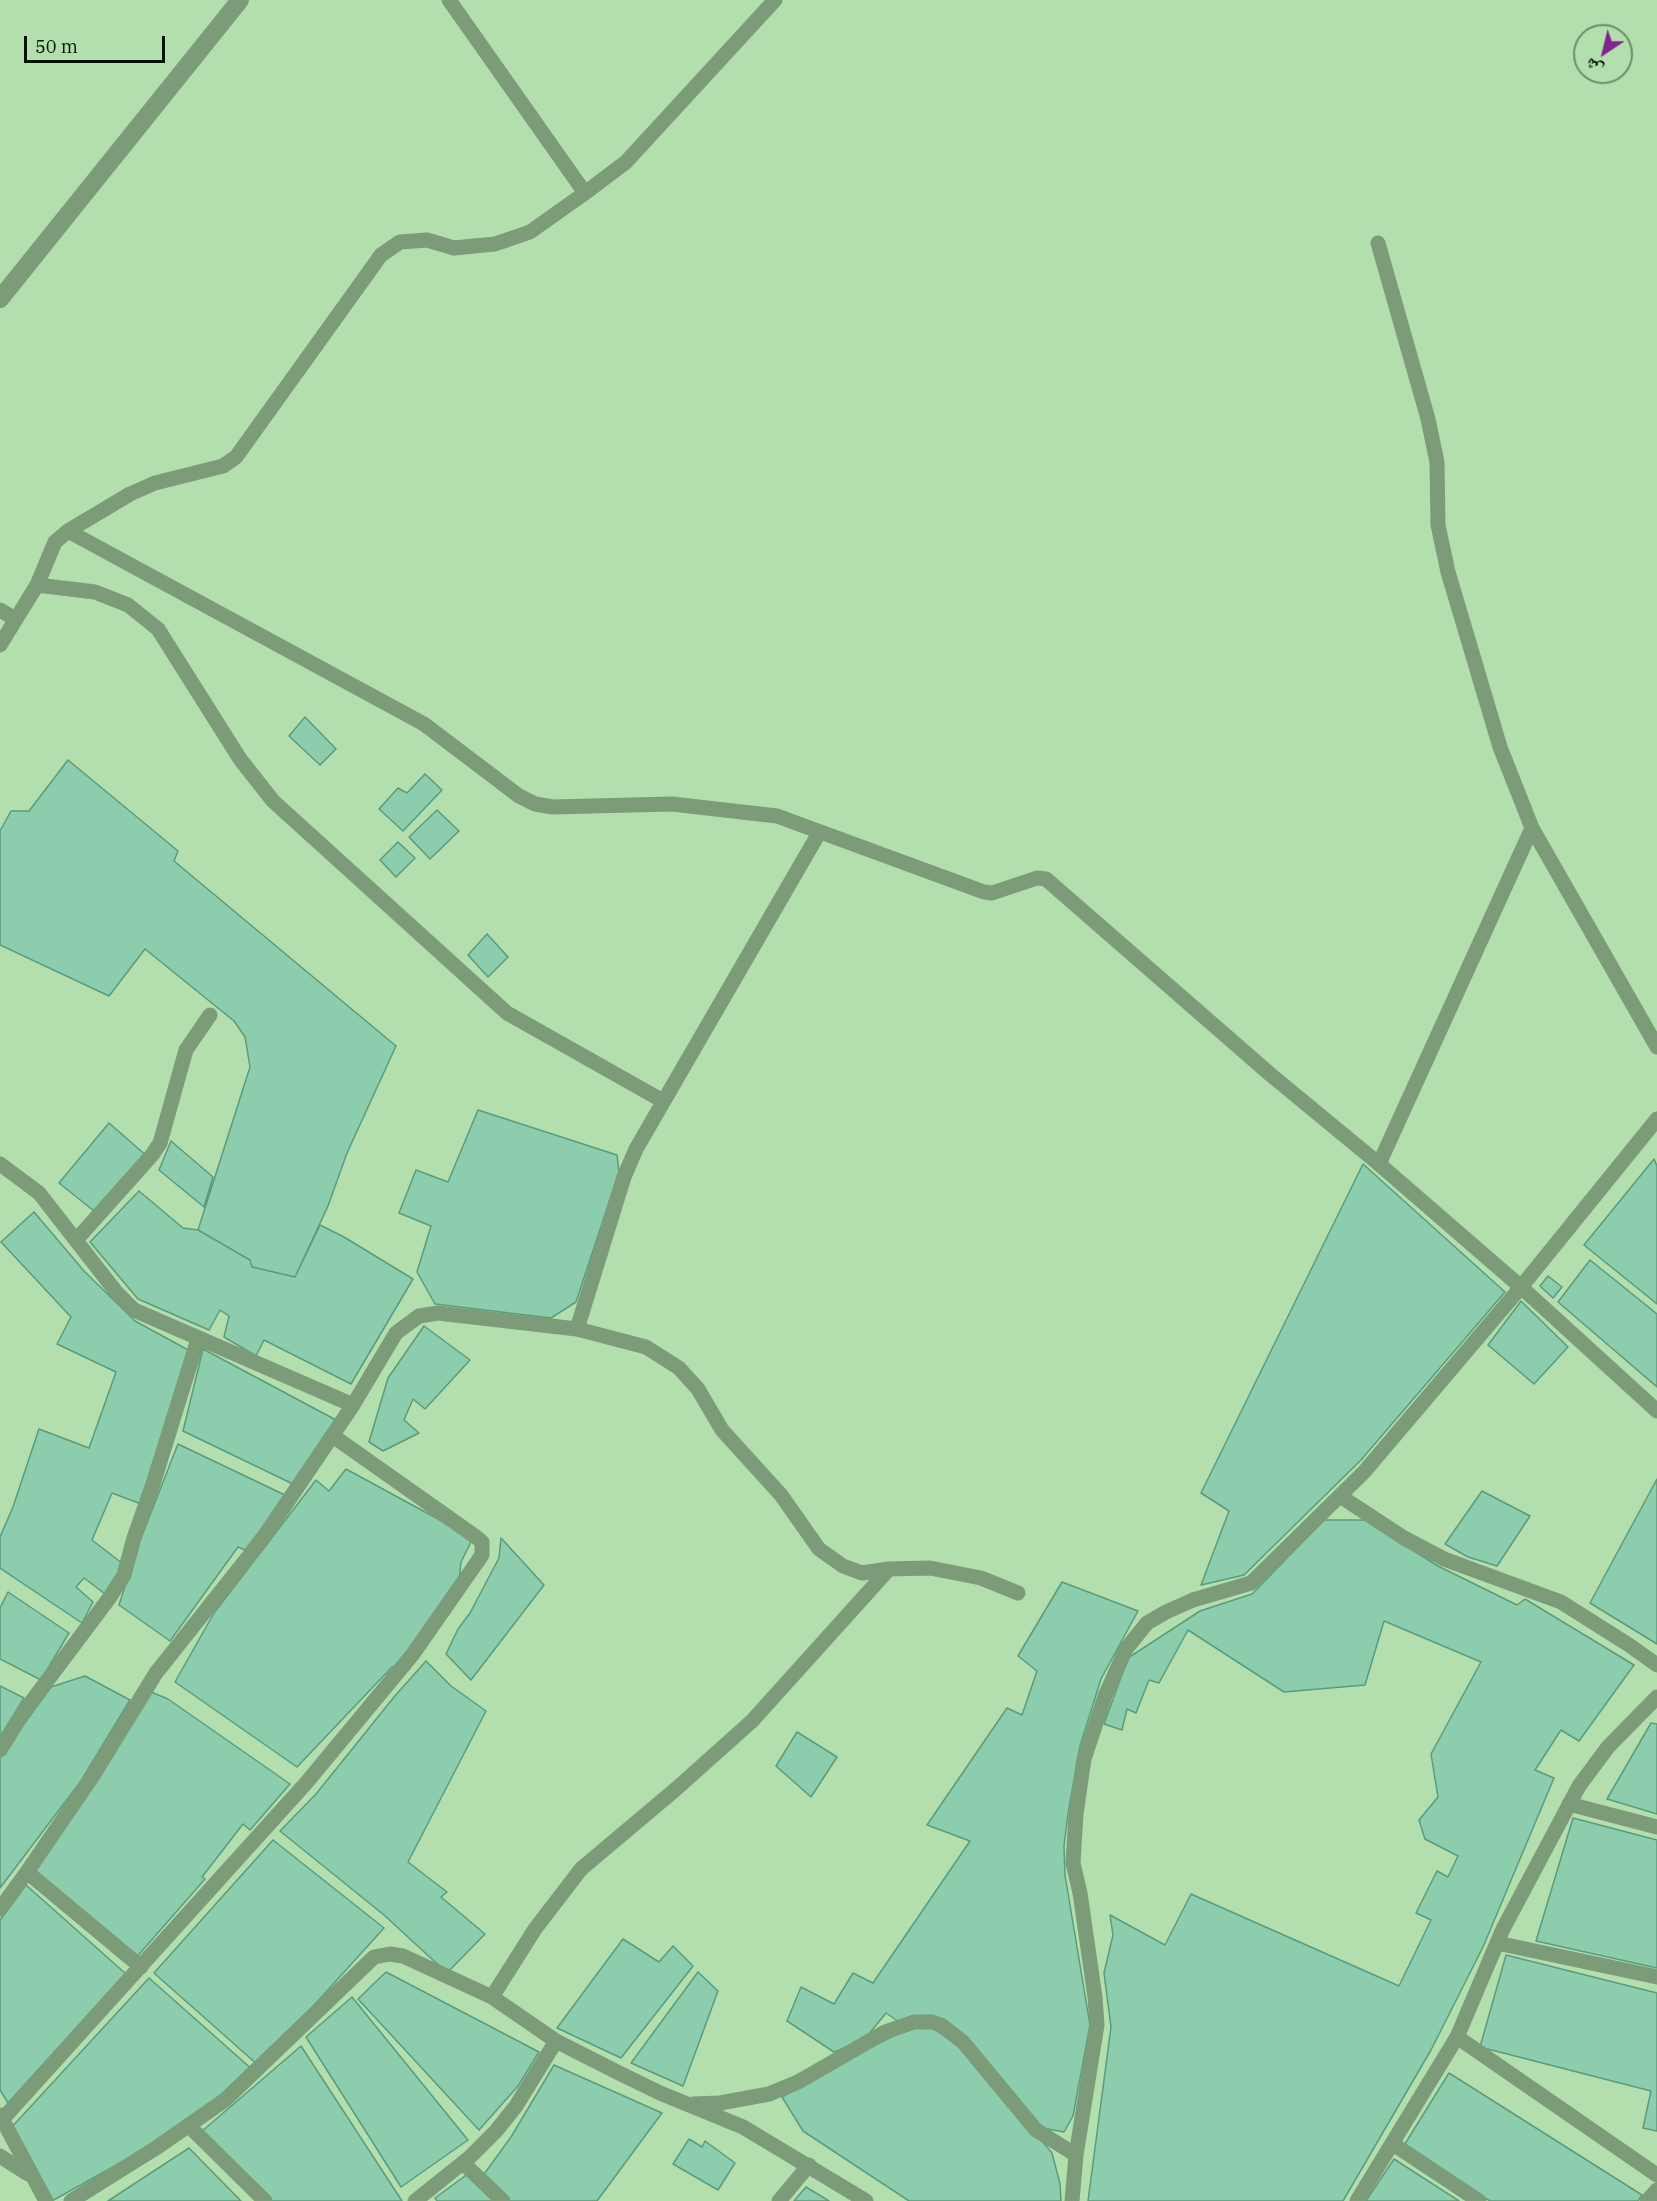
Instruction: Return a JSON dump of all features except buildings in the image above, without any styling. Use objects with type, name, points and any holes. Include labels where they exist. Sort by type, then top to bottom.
[{"type":"street","points":[[0,299],[240,0]]},
{"type":"street","points":[[449,0],[585,193]]},
{"type":"street","points":[[0,645],[37,585],[55,542],[68,531],[130,494],[154,483],[223,466],[236,457],[381,255],[400,242],[427,240],[454,248],[495,244],[530,232],[626,162],[775,0]]},
{"type":"street","points":[[1378,243],[1428,419],[1437,462],[1438,525],[1448,572],[1500,747],[1533,828],[1657,1047]]},
{"type":"street","points":[[68,531],[424,724],[519,796],[535,804],[553,807],[672,804],[777,816],[984,892],[992,893],[1037,878],[1046,879],[1271,1075],[1379,1164],[1521,1287],[1657,1411]]},
{"type":"street","points":[[37,585],[95,592],[128,605],[158,629],[240,759],[273,801],[507,1012],[663,1101]]},
{"type":"street","points":[[0,610],[15,619]]},
{"type":"street","points":[[1379,1164],[1533,828]]},
{"type":"street","points":[[576,1329],[624,1177],[636,1149],[819,833]]},
{"type":"street","points":[[77,1239],[160,1143],[186,1050],[210,1015]]},
{"type":"street","points":[[1072,2201],[1076,2155],[1097,2025],[1080,1893],[1073,1863],[1076,1814],[1084,1758],[1105,1696],[1126,1649],[1147,1623],[1193,1600],[1251,1583],[1340,1496],[1364,1472],[1521,1287],[1656,1123]]},
{"type":"street","points":[[0,1164],[39,1193],[127,1305],[134,1310],[353,1405]]},
{"type":"street","points":[[0,1908],[94,1774],[156,1673],[261,1541],[333,1436],[396,1333],[419,1316],[438,1313],[576,1329],[646,1347],[679,1368],[698,1389],[722,1430],[782,1495],[819,1549],[843,1566],[862,1573],[889,1569],[930,1568],[981,1578],[1018,1593]]},
{"type":"street","points":[[0,1750],[23,1713],[124,1575],[198,1339]]},
{"type":"street","points":[[46,2201],[0,2119],[141,1967],[307,1782],[413,1654],[482,1555],[482,1542],[476,1537],[333,1436]]},
{"type":"street","points":[[1340,1496],[1404,1538],[1444,1559],[1561,1602],[1657,1665]]},
{"type":"street","points":[[492,1997],[535,1929],[581,1869],[676,1789],[752,1720],[889,1569]]},
{"type":"street","points":[[1357,2201],[1457,2037],[1497,1942],[1578,1786],[1608,1747],[1657,1697]]},
{"type":"street","points":[[1569,1804],[1657,1827]]},
{"type":"street","points":[[27,1872],[141,1967]]},
{"type":"street","points":[[1497,1942],[1657,1977]]},
{"type":"street","points":[[71,2201],[189,2126],[225,2100],[374,1957],[390,1954],[403,1956],[492,1997],[556,2041],[660,2092],[743,2127],[866,2201]]},
{"type":"street","points":[[691,2104],[754,2098],[769,2094],[798,2082],[885,2031],[914,2022],[932,2022],[941,2025],[963,2042],[1036,2130],[1076,2155]]},
{"type":"street","points":[[1457,2037],[1657,2175]]},
{"type":"street","points":[[415,2201],[463,2163],[496,2131],[516,2106],[556,2041]]},
{"type":"street","points":[[189,2126],[265,2201]]},
{"type":"street","points":[[1393,2144],[1479,2201]]},
{"type":"street","points":[[0,2156],[33,2177]]},
{"type":"street","points":[[463,2163],[503,2201]]},
{"type":"street","points":[[779,2201],[809,2165]]},
{"type":"street","points":[[1647,2201],[1657,2190]]}]
